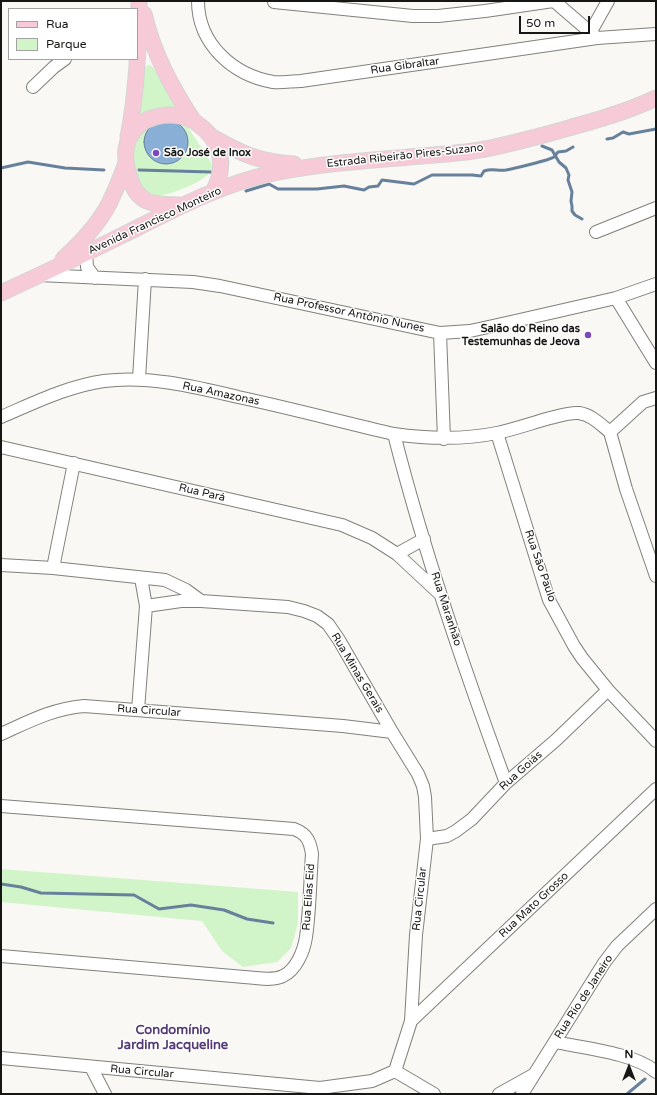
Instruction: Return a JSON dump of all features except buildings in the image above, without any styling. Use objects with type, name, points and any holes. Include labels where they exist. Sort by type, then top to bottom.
[{"type":"main road","points":[[138,33],[140,1]]},
{"type":"main road","points":[[140,1],[155,51],[164,72],[172,88],[193,120],[212,137],[251,157],[266,161],[315,165]]},
{"type":"main road","points":[[42,274],[78,246],[102,217],[113,197],[126,163],[128,140],[135,102],[137,60]]},
{"type":"main road","name":"Estrada Ribeirão Pires-Suzano","points":[[315,165],[468,152],[507,145],[605,118],[656,98]]},
{"type":"main road","points":[[128,140],[133,131],[145,121],[153,117],[178,115],[193,120]]},
{"type":"main road","points":[[212,137],[218,149],[221,160],[221,171],[213,192]]},
{"type":"main road","points":[[126,163],[130,180],[134,190],[139,196],[147,202],[159,205],[183,206]]},
{"type":"main road","name":"Avenida Francisco Monteiro","points":[[1,293],[213,192],[258,177],[315,165]]},
{"type":"street","name":"Rua Gibraltar","points":[[198,1],[203,30],[219,54],[235,67],[252,76],[275,82],[301,81],[593,36],[656,34]]},
{"type":"street","points":[[274,2],[413,16],[438,16],[553,1],[593,36],[608,1]]},
{"type":"street","points":[[33,87],[64,60]]},
{"type":"street","points":[[596,232],[656,208]]},
{"type":"street","points":[[86,253],[87,267],[95,278]]},
{"type":"street","name":"Rua Professor Antônio Nunes","points":[[42,274],[95,278],[194,282],[220,286],[440,333],[470,331],[616,298],[656,284]]},
{"type":"street","points":[[139,379],[145,279]]},
{"type":"street","points":[[616,298],[656,363]]},
{"type":"street","points":[[440,333],[444,439]]},
{"type":"street","name":"Rua Amazonas","points":[[1,417],[80,385],[104,381],[139,379],[200,388],[394,434],[420,438],[444,439],[497,433],[570,413],[587,414],[610,432]]},
{"type":"street","points":[[656,398],[642,402],[610,432],[626,489],[656,576]]},
{"type":"street","name":"Rua São Paulo","points":[[497,433],[549,600],[574,646],[591,670],[655,739]]},
{"type":"street","name":"Rua Maranhão","points":[[394,434],[407,483],[441,595],[475,698],[506,782]]},
{"type":"street","name":"Rua Pará","points":[[1,447],[342,525],[372,538],[397,554],[441,595]]},
{"type":"street","points":[[53,568],[74,463]]},
{"type":"street","points":[[397,554],[424,539]]},
{"type":"street","points":[[1,568],[53,568],[165,580],[186,590],[201,601]]},
{"type":"street","points":[[138,710],[146,606],[141,578]]},
{"type":"street","name":"Rua Minas Gerais","points":[[146,606],[181,601],[201,601],[288,608],[304,611],[317,616],[328,624],[339,640],[392,732]]},
{"type":"street","name":"Rua Goiás","points":[[427,839],[443,837],[456,831],[472,819],[506,782],[556,740],[608,690]]},
{"type":"street","name":"Rua Circular","points":[[1,734],[47,713],[68,707],[84,706],[344,726],[392,732],[418,774],[423,786],[427,810],[427,839],[416,935],[411,1021],[395,1071],[372,1080],[318,1091],[1,1058]]},
{"type":"street","name":"Rua Mato Grosso","points":[[411,1021],[656,789]]},
{"type":"street","name":"Rua Elias Eid","points":[[1,806],[294,829],[307,837],[312,854],[306,939],[299,960],[290,972],[275,979],[1,956]]},
{"type":"street","name":"Rua Rio de Janeiro","points":[[522,1094],[617,946],[656,909]]},
{"type":"street","points":[[555,1042],[618,1055],[638,1061],[651,1067],[656,1072]]},
{"type":"street","points":[[91,1067],[105,1094]]},
{"type":"street","points":[[395,1071],[434,1094]]},
{"type":"street","points":[[499,1094],[533,1075]]},
{"type":"green space","points":[[149,65],[153,67],[182,118],[212,164],[208,175],[195,183],[169,194],[154,196],[148,195],[139,190],[133,161],[135,127],[143,73],[145,67]]},
{"type":"green space","points":[[1,869],[298,892],[298,923],[291,948],[277,962],[243,967],[222,951],[202,921],[1,902]]},
{"type":"water","points":[[166,120],[178,124],[184,130],[188,142],[184,154],[178,160],[166,164],[154,160],[148,154],[144,142],[148,130],[154,124]]},
{"type":"waterway","points":[[607,139],[613,138],[623,132],[629,134],[656,129]]},
{"type":"waterway","points":[[542,146],[552,150],[559,162],[566,168],[569,175],[568,180],[572,192],[572,211],[575,215],[582,219]]},
{"type":"waterway","points":[[246,191],[269,184],[278,189],[317,189],[344,186],[364,190],[369,187],[378,186],[382,180],[414,184],[432,175],[481,176],[484,171],[487,170],[506,170],[546,160],[554,157],[558,152],[566,151],[573,147]]},
{"type":"waterway","points":[[1,168],[28,162],[65,168],[104,170]]},
{"type":"waterway","points":[[139,170],[211,172]]},
{"type":"waterway","points":[[1,884],[21,887],[41,893],[134,895],[159,909],[191,905],[224,910],[247,919],[273,923]]},
{"type":"waterway","points":[[627,1094],[645,1079]]},
{"type":"place","name":"São José de Inox","points":[[156,153]]},
{"type":"place","name":"Salão do Reino das Testemunhas de Jeova","points":[[588,335]]},
{"type":"district","name":"Condomínio Jardim Jacqueline","points":[[173,1038]]}]
